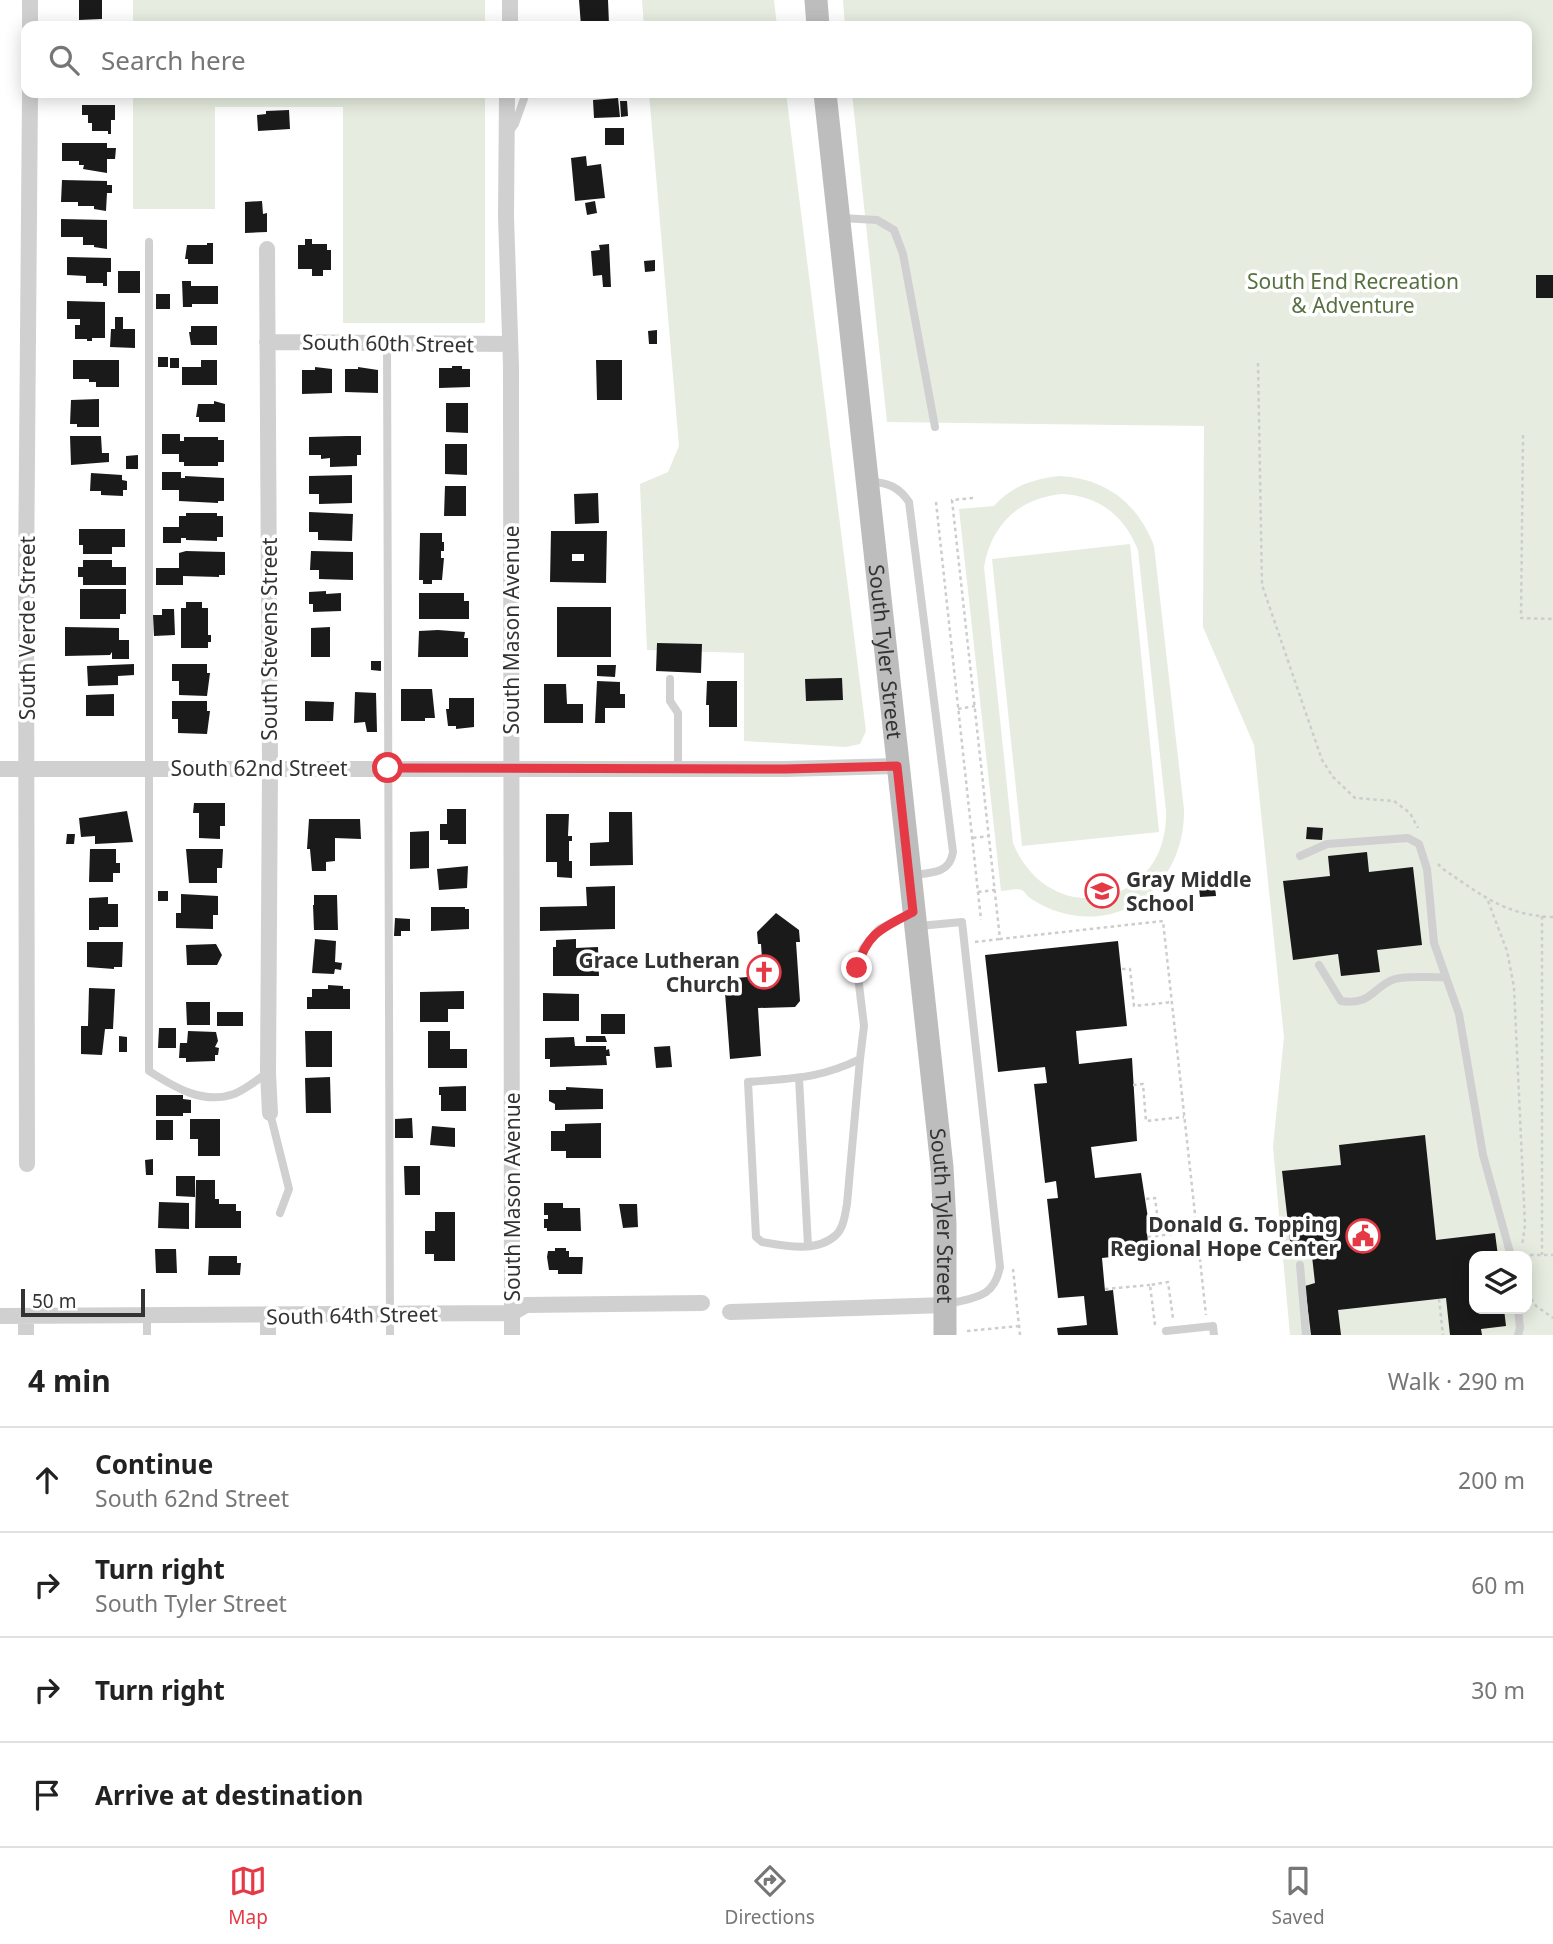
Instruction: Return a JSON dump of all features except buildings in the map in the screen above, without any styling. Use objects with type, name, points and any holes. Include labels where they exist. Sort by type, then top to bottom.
[{"type":"street","points":[[30,0],[30,21]]},
{"type":"street","points":[[510,0],[510,21]]},
{"type":"street","points":[[816,0],[818,21]]},
{"type":"street","name":"South Verde Street","points":[[27,1164],[26,580],[30,98]]},
{"type":"street","name":"South Mason Avenue","points":[[508,98],[512,1335]]},
{"type":"street","name":"South Tyler Street","points":[[826,98],[942,1167],[946,1305],[956,1333]]},
{"type":"street","name":"South Stevens Street","points":[[267,248],[270,1113]]},
{"type":"street","name":"South 60th Street","points":[[267,342],[510,344]]},
{"type":"street","name":"South 62nd Street","points":[[0,769],[678,769],[897,766]]},
{"type":"street","name":"South 64th Street","points":[[0,1316],[512,1313],[526,1304],[702,1303]]},
{"type":"street","points":[[730,1312],[946,1305]]},
{"type":"street","points":[[268,1316],[268,1335]]},
{"type":"street","points":[[26,1317],[26,1335]]},
{"type":"lane","points":[[506,136],[515,124],[524,98]]},
{"type":"lane","points":[[838,218],[877,220],[894,230],[903,254],[935,428]]},
{"type":"lane","points":[[149,242],[149,1071],[178,1090],[208,1097],[233,1094],[268,1073]]},
{"type":"lane","points":[[387,343],[390,1335]]},
{"type":"lane","points":[[866,482],[884,482],[900,491],[909,502],[953,852],[942,871],[909,876]]},
{"type":"lane","points":[[670,679],[670,701],[678,713],[678,769]]},
{"type":"lane","points":[[1300,856],[1327,844],[1408,838],[1419,844],[1427,869],[1434,943],[1459,1014],[1483,1154],[1510,1251]]},
{"type":"lane","points":[[860,1059],[834,1072],[748,1082],[756,1237],[762,1242],[808,1247],[836,1234],[843,1224],[864,1026],[857,968],[863,948],[879,929],[914,919],[962,922],[1000,1267],[993,1287],[983,1295],[946,1305]]},
{"type":"lane","points":[[1320,965],[1341,1001],[1353,1003],[1369,998],[1394,979],[1445,977]]},
{"type":"lane","points":[[799,1077],[808,1247]]},
{"type":"lane","points":[[270,1113],[289,1189],[280,1213]]},
{"type":"lane","points":[[1300,1265],[1306,1335]]},
{"type":"lane","points":[[1518,1335],[1519,1314]]},
{"type":"lane","points":[[147,1317],[147,1335]]},
{"type":"lane","points":[[1170,1331],[1213,1326],[1214,1335]]},
{"type":"path","points":[[1258,363],[1262,585],[1317,748],[1332,777],[1342,787],[1355,797],[1394,801],[1410,813],[1420,834]]},
{"type":"path","points":[[1523,435],[1521,618],[1553,619]]},
{"type":"path","points":[[973,498],[953,500],[1000,939]]},
{"type":"path","points":[[936,502],[981,920]]},
{"type":"path","points":[[958,709],[975,706]]},
{"type":"path","points":[[973,838],[989,836]]},
{"type":"path","points":[[1437,862],[1443,869],[1501,906],[1532,916],[1553,916]]},
{"type":"path","points":[[978,892],[995,890]]},
{"type":"path","points":[[1487,898],[1507,951],[1514,987],[1525,1225],[1523,1251]]},
{"type":"path","points":[[1542,916],[1542,1255]]},
{"type":"path","points":[[964,943],[1163,921],[1207,1327]]},
{"type":"path","points":[[1122,970],[1130,969],[1134,1006],[1172,1002]]},
{"type":"path","points":[[1133,1084],[1143,1084],[1146,1121],[1184,1117]]},
{"type":"path","points":[[1146,1199],[1156,1198],[1160,1236]]},
{"type":"path","points":[[1147,1237],[1197,1231]]},
{"type":"path","points":[[1532,1256],[1553,1255]]},
{"type":"path","points":[[1105,1289],[1168,1282],[1170,1331]]},
{"type":"path","points":[[1150,1284],[1156,1335]]},
{"type":"path","points":[[1439,1299],[1443,1335]]},
{"type":"path","points":[[1532,1300],[1553,1318]]},
{"type":"path","points":[[1154,1317],[1163,1316]]},
{"type":"path","points":[[956,1333],[1019,1326]]},
{"type":"green space","points":[[133,0],[485,0],[485,21],[133,21]]},
{"type":"green space","points":[[642,0],[774,0],[776,21],[644,21]]},
{"type":"green space","name":"South End Recreation & Adventure","points":[[843,0],[1553,0],[1553,1335],[1290,1335],[1273,1147],[1284,1037],[1254,745],[1203,627],[1204,426],[887,422],[853,98],[1532,98],[1532,21],[845,21]]},
{"type":"green space","points":[[133,98],[485,98],[485,323],[343,323],[343,107],[215,107],[215,209],[133,209]]},
{"type":"green space","points":[[649,98],[787,98],[866,731],[860,744],[846,747],[744,741],[744,653],[647,650],[640,484],[668,472],[679,446]]},
{"type":"green space","points":[[1050,477],[1076,478],[1091,482],[1118,496],[1139,517],[1154,546],[1184,810],[1182,835],[1175,858],[1148,895],[1130,907],[1108,915],[1085,916],[1059,912],[1037,902],[1022,890],[1001,891],[959,509],[994,506],[1015,489]],"holes":[[[1062,494],[1099,503],[1118,517],[1138,550],[1166,811],[1162,844],[1148,869],[1128,887],[1104,897],[1078,898],[1053,889],[1030,871],[1013,843],[984,567],[993,538],[1000,526],[1020,508],[1047,497]]]},
{"type":"green space","points":[[1130,544],[1159,832],[1022,846],[992,559]]},
{"type":"place","name":"Gray Middle School","points":[[1102,891]]},
{"type":"place","name":"Grace Lutheran Church","points":[[764,972]]},
{"type":"place","name":"Donald G. Topping Regional Hope Center","points":[[1363,1236]]},
{"type":"route","points":[[388,768],[786,769],[897,766],[913,912],[879,929],[863,948],[857,968]]}]
